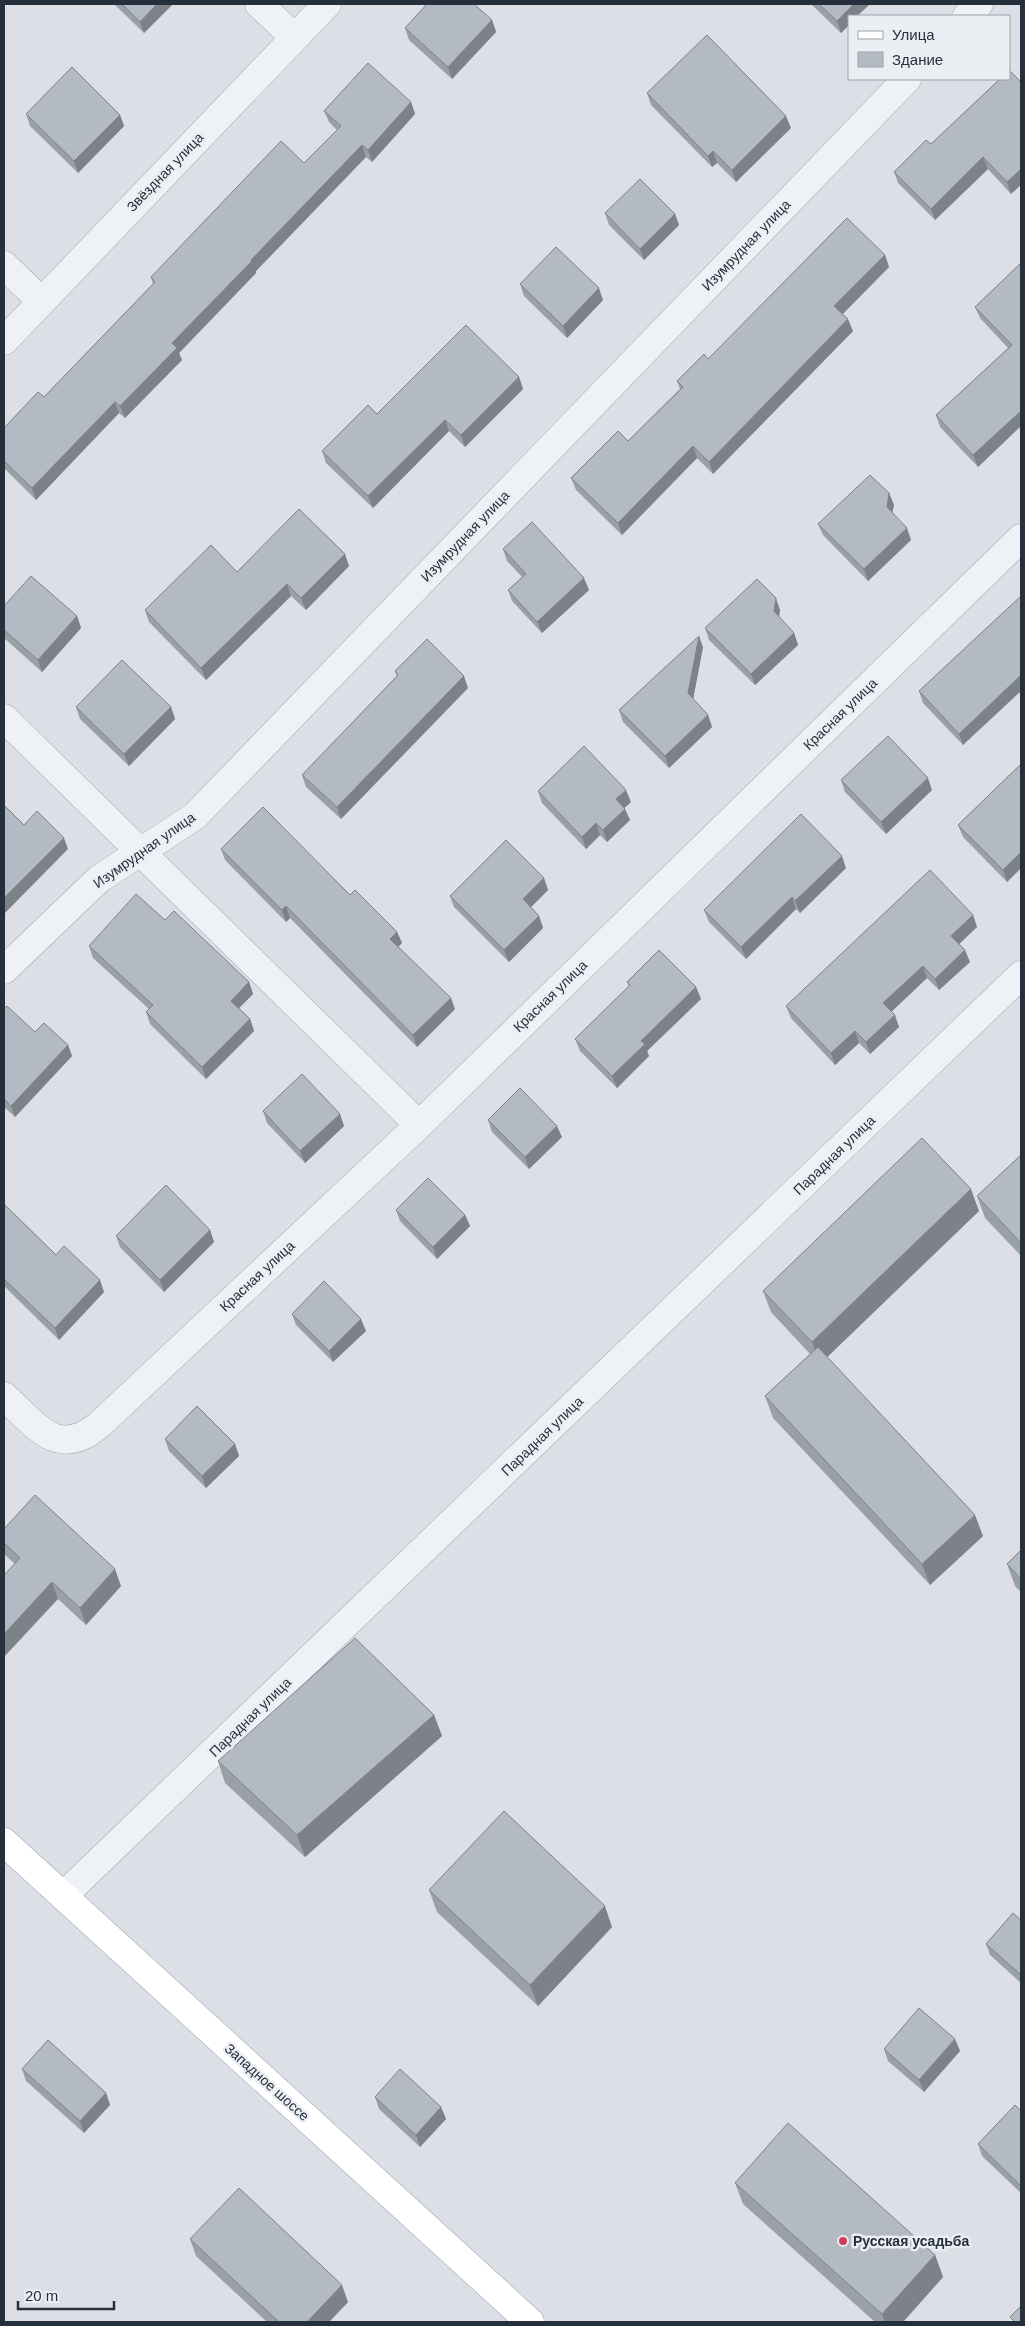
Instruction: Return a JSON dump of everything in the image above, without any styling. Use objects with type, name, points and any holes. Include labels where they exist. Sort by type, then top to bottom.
[{"type":"main road","name":"Западное шоссе","points":[[4,1842],[530,2322]]},
{"type":"street","points":[[259,4],[294,37]]},
{"type":"street","name":"Звёздная улица","points":[[4,340],[327,4]]},
{"type":"street","points":[[968,15],[979,4]]},
{"type":"street","name":"Изумрудная улица","points":[[4,970],[99,879],[195,816],[906,80]]},
{"type":"street","points":[[4,264],[41,301]]},
{"type":"street","name":"Красная улица","points":[[4,1396],[40,1429],[53,1438],[68,1441],[85,1437],[418,1124],[1021,538]]},
{"type":"street","points":[[4,718],[418,1124]]},
{"type":"street","name":"Парадная улица","points":[[63,1896],[1021,975]]},
{"type":"building","points":[[122,4],[157,4],[140,22]]},
{"type":"building","points":[[427,4],[474,4],[492,20],[448,67],[405,28]]},
{"type":"building","points":[[819,4],[854,4],[837,21]]},
{"type":"building","points":[[707,35],[786,116],[732,170],[713,151],[708,156],[647,93]]},
{"type":"building","points":[[368,63],[411,102],[368,150],[362,145],[172,343],[177,348],[120,406],[115,402],[32,488],[4,461],[4,428],[38,392],[44,397],[155,282],[151,277],[281,141],[304,163],[341,126],[324,111]]},
{"type":"building","points":[[72,67],[120,115],[74,161],[26,114]]},
{"type":"building","points":[[1010,71],[1021,82],[1021,169],[1007,182],[983,157],[931,209],[894,172],[926,140],[931,144],[999,80],[1010,80]]},
{"type":"building","points":[[640,179],[675,214],[640,249],[605,213]]},
{"type":"building","points":[[847,218],[885,255],[834,306],[848,319],[709,462],[693,446],[618,523],[571,478],[618,431],[628,441],[683,387],[677,381],[704,354],[708,359]]},
{"type":"building","points":[[556,247],[599,288],[563,326],[520,284]]},
{"type":"building","points":[[1021,263],[1021,411],[973,455],[936,415],[1012,345],[975,307]]},
{"type":"building","points":[[466,325],[519,377],[461,435],[445,420],[368,496],[322,451],[368,405],[377,414]]},
{"type":"building","points":[[870,475],[889,493],[887,507],[907,528],[864,569],[818,524]]},
{"type":"building","points":[[299,509],[345,554],[301,598],[287,584],[201,668],[145,610],[211,545],[237,572]]},
{"type":"building","points":[[532,522],[584,578],[537,622],[508,590],[526,574],[503,549]]},
{"type":"building","points":[[31,576],[77,616],[38,660],[4,630],[4,606]]},
{"type":"building","points":[[757,579],[776,598],[774,611],[794,633],[751,674],[705,628]]},
{"type":"building","points":[[1021,596],[1021,675],[959,734],[919,691]]},
{"type":"building","points":[[699,636],[688,693],[708,715],[665,756],[619,710]]},
{"type":"building","points":[[427,639],[464,676],[337,807],[302,775],[398,675],[395,671]]},
{"type":"building","points":[[122,660],[171,707],[124,754],[76,707]]},
{"type":"building","points":[[888,736],[928,778],[881,822],[841,780]]},
{"type":"building","points":[[584,746],[626,790],[616,799],[625,809],[603,830],[596,823],[582,837],[538,791]]},
{"type":"building","points":[[1021,764],[1021,852],[1003,870],[958,825]]},
{"type":"building","points":[[4,805],[24,825],[37,811],[64,838],[4,898]]},
{"type":"building","points":[[263,807],[350,895],[355,890],[397,932],[390,939],[451,998],[413,1035],[286,906],[282,910],[221,849]]},
{"type":"building","points":[[801,814],[842,856],[795,901],[792,897],[741,947],[704,910]]},
{"type":"building","points":[[506,840],[544,878],[523,899],[539,916],[504,950],[450,896]]},
{"type":"building","points":[[930,870],[973,915],[951,936],[965,950],[935,979],[923,966],[883,1003],[895,1015],[866,1042],[855,1031],[831,1053],[786,1006]]},
{"type":"building","points":[[136,894],[165,920],[174,911],[249,982],[231,1001],[250,1019],[202,1067],[146,1012],[153,1005],[89,946]]},
{"type":"building","points":[[659,950],[696,987],[641,1041],[645,1044],[612,1076],[575,1039],[630,985],[627,982]]},
{"type":"building","points":[[7,1006],[35,1032],[44,1023],[68,1045],[11,1106],[4,1099],[4,1009]]},
{"type":"building","points":[[302,1074],[340,1114],[300,1151],[263,1111]]},
{"type":"building","points":[[520,1088],[557,1126],[525,1157],[488,1120]]},
{"type":"building","points":[[922,1138],[971,1189],[812,1342],[763,1291]]},
{"type":"building","points":[[1021,1155],[1021,1243],[977,1196]]},
{"type":"building","points":[[428,1178],[465,1215],[433,1247],[396,1210]]},
{"type":"building","points":[[166,1185],[210,1230],[160,1280],[116,1236]]},
{"type":"building","points":[[4,1204],[56,1255],[64,1246],[100,1280],[55,1328],[4,1279]]},
{"type":"building","points":[[324,1281],[361,1319],[329,1351],[292,1314]]},
{"type":"building","points":[[818,1347],[975,1515],[922,1564],[765,1396]]},
{"type":"building","points":[[197,1406],[235,1444],[202,1476],[165,1439]]},
{"type":"building","points":[[35,1495],[115,1569],[80,1608],[52,1582],[4,1634],[4,1575],[20,1558],[4,1543],[4,1529]]},
{"type":"building","points":[[1021,1550],[1021,1579],[1007,1564]]},
{"type":"building","points":[[355,1638],[434,1715],[297,1835],[218,1761]]},
{"type":"building","points":[[504,1811],[605,1906],[530,1985],[429,1890]]},
{"type":"building","points":[[1013,1913],[1021,1920],[1021,1975],[986,1944]]},
{"type":"building","points":[[919,2008],[955,2039],[919,2080],[884,2049]]},
{"type":"building","points":[[48,2040],[106,2093],[80,2121],[22,2069]]},
{"type":"building","points":[[400,2069],[441,2107],[416,2135],[375,2097]]},
{"type":"building","points":[[1015,2105],[1021,2111],[1021,2186],[978,2144]]},
{"type":"building","name":"Русская усадьба","points":[[788,2123],[935,2255],[882,2314],[735,2183]]},
{"type":"building","points":[[239,2188],[342,2285],[307,2322],[279,2322],[190,2239]]},
{"type":"building","points":[[1021,2306],[1021,2322],[1015,2322],[1010,2317]]},
{"type":"place","name":"Русская усадьба","points":[[843,2241]]}]
